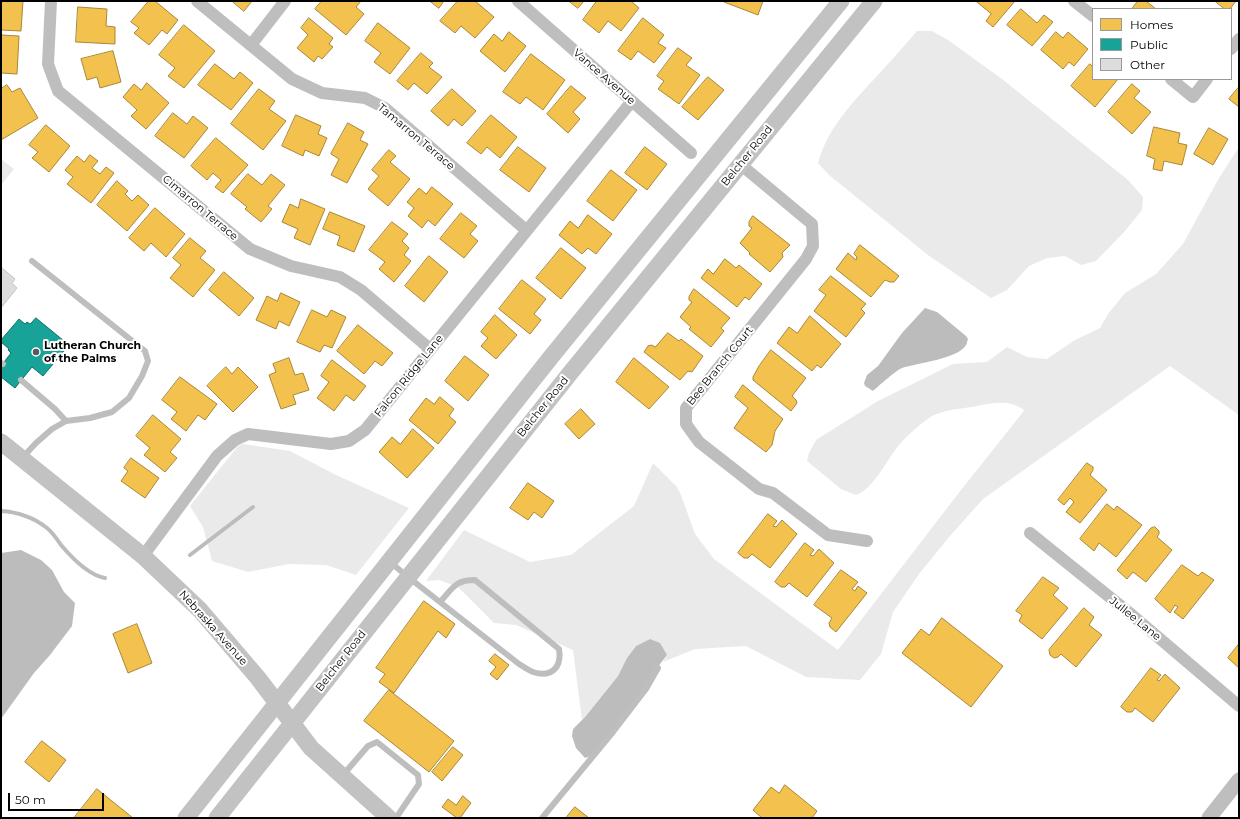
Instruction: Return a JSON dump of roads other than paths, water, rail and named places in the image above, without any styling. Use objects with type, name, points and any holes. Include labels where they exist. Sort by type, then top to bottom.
[{"type":"main road","points":[[186,818],[388,561],[556,351],[841,1]]},
{"type":"main road","name":"Belcher Road","points":[[217,818],[566,378],[874,1]]},
{"type":"main road","name":"Nebraska Avenue","points":[[1,442],[143,556],[200,610],[258,678],[311,748],[389,818]]},
{"type":"street","name":"Cimarron Terrace","points":[[51,1],[48,64],[58,91],[250,249],[290,266],[340,277],[361,290],[430,349]]},
{"type":"street","name":"Tamarron Terrace","points":[[197,1],[292,79],[322,93],[365,98],[385,108],[526,230]]},
{"type":"street","points":[[251,45],[285,1]]},
{"type":"street","name":"Vance Avenue","points":[[518,1],[690,152]]},
{"type":"street","points":[[1074,1],[1092,15]]},
{"type":"street","points":[[1232,48],[1239,39]]},
{"type":"street","points":[[1172,80],[1193,97],[1206,80]]},
{"type":"street","name":"Falcon Ridge Lane","points":[[143,556],[217,456],[235,440],[248,434],[330,444],[349,441],[365,430],[632,101]]},
{"type":"street","name":"Bee Branch Court","points":[[740,164],[812,224],[813,246],[806,259],[686,408],[686,424],[699,442],[759,489],[773,493],[828,535],[867,541]]},
{"type":"street","name":"Jullee Lane","points":[[1030,533],[1132,615],[1239,706]]},
{"type":"street","points":[[1208,818],[1239,780]]},
{"type":"lane","points":[[22,459],[36,443],[52,429],[66,421],[90,418],[112,412],[129,398],[142,376],[148,361],[145,351],[32,260]]},
{"type":"lane","points":[[21,380],[55,409],[66,421]]},
{"type":"lane","points":[[388,561],[408,577],[519,664],[534,672],[546,674],[553,671],[558,665],[560,658],[558,649],[551,641],[475,580],[464,580],[456,584],[440,602]]},
{"type":"lane","points":[[542,818],[641,695],[658,668]]},
{"type":"lane","points":[[342,776],[368,746],[377,742],[418,775],[419,784],[396,818]]},
{"type":"waterway","points":[[190,555],[253,507]]},
{"type":"waterway","points":[[1,511],[25,516],[42,524],[51,532],[75,560],[87,570],[105,578]]},
{"type":"place","name":"Lutheran Church of the Palms","points":[[36,352]]}]
